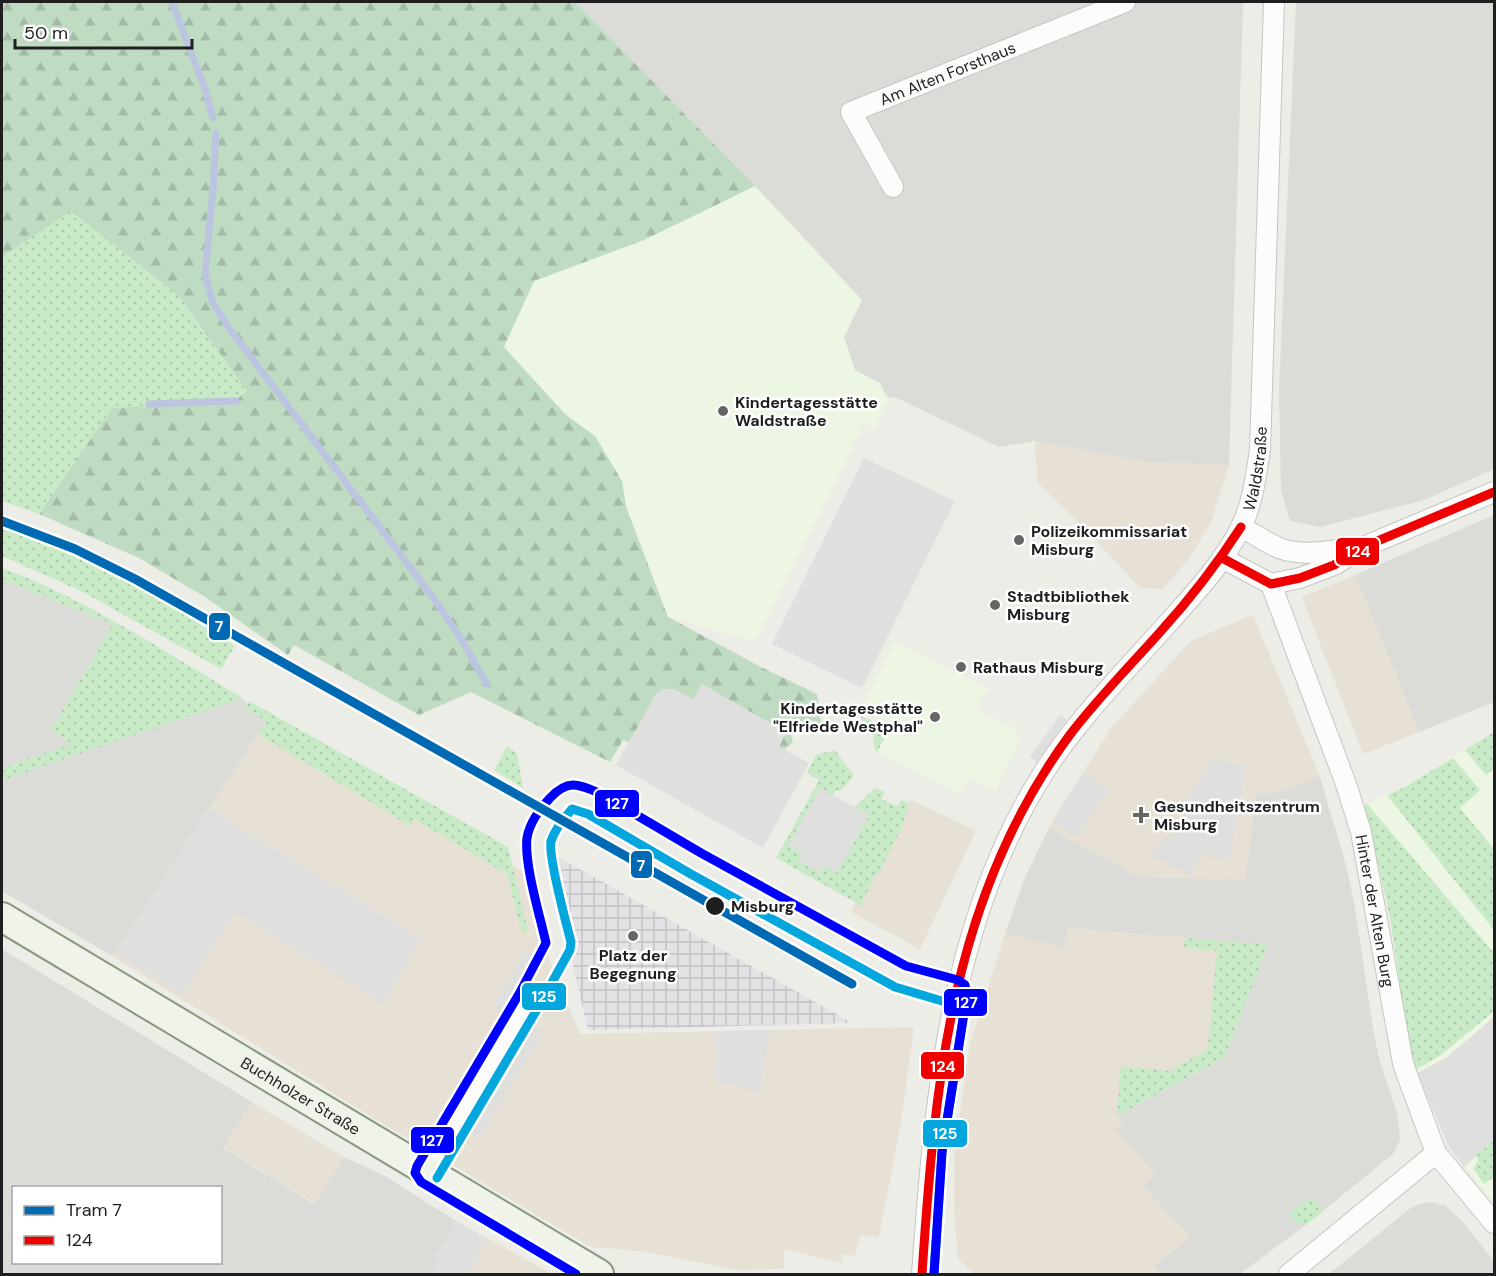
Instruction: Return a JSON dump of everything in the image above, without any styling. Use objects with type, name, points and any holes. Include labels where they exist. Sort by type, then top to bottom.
[{"type":"main road","name":"Buchholzer Straße","points":[[2,917],[599,1275]]},
{"type":"street","name":"Am Alten Forsthaus","points":[[893,188],[851,112],[1125,2]]},
{"type":"street","name":"Waldstraße","points":[[922,1275],[930,1151],[956,992],[974,925],[1001,853],[1036,785],[1088,711],[1197,590],[1222,558],[1241,527],[1249,508],[1260,450],[1274,2]]},
{"type":"street","points":[[1222,558],[1271,584],[1300,578],[1334,565],[1368,545],[1494,492]]},
{"type":"street","points":[[1241,527],[1281,548],[1293,551],[1326,552],[1368,545]]},
{"type":"street","name":"Hinter der Alten Burg","points":[[1271,584],[1346,784],[1361,832],[1403,1063],[1436,1153],[1494,1223]]},
{"type":"street","points":[[427,1172],[529,1000]]},
{"type":"street","points":[[1289,1275],[1436,1153]]},
{"type":"shaded area","points":[[575,2],[1243,2],[1229,465],[1146,462],[1035,441],[999,447],[895,397],[890,398],[875,429],[864,424],[756,642],[754,186]]},
{"type":"shaded area","points":[[1296,2],[1494,2],[1494,469],[1424,500],[1320,527],[1290,521],[1281,491],[1279,390]]},
{"type":"shaded area","name":"Kindertagesstätte Waldstraße","points":[[755,186],[862,300],[844,337],[855,370],[880,383],[886,396],[890,398],[875,429],[864,424],[756,642],[668,617],[626,506],[622,481],[595,436],[566,415],[504,347],[534,281],[644,240]]},
{"type":"shaded area","points":[[1035,441],[1146,462],[1229,465],[1211,522],[1188,560],[1163,589],[1140,588],[1037,482]]},
{"type":"shaded area","points":[[864,458],[955,501],[862,688],[772,644]]},
{"type":"shaded area","points":[[1494,515],[1494,702],[1419,732],[1355,575]]},
{"type":"shaded area","points":[[1355,575],[1419,732],[1363,754],[1302,597]]},
{"type":"shaded area","points":[[2,580],[113,624],[270,716],[112,956],[2,891]]},
{"type":"shaded area","points":[[1253,615],[1320,777],[1281,791],[1257,795],[1245,880],[1139,877],[1049,828],[1113,726],[1191,641]]},
{"type":"shaded area","name":"Kindertagesstätte \"Elfriede Westphal\"","points":[[895,642],[987,688],[977,710],[1015,728],[1020,741],[995,791],[969,778],[961,794],[877,752],[892,723],[862,708]]},
{"type":"shaded area","points":[[702,684],[786,732],[779,747],[809,763],[763,848],[616,765],[661,689],[674,689],[693,699]]},
{"type":"shaded area","points":[[1060,715],[1067,720],[1037,762],[1030,757]]},
{"type":"shaded area","points":[[264,725],[524,872],[541,939],[580,1034],[914,1027],[901,1123],[879,1237],[860,1236],[855,1256],[843,1254],[841,1263],[784,1249],[784,1269],[738,1270],[642,1251],[591,1247],[370,1116],[112,956]]},
{"type":"shaded area","points":[[1494,732],[1494,1203],[1449,1147],[1417,1073],[1401,1002],[1391,921],[1382,876],[1363,806],[1403,788]]},
{"type":"shaded area","points":[[1211,760],[1246,764],[1229,862],[1202,854],[1191,875],[1151,856],[1163,837],[1171,838],[1189,806],[1185,801]]},
{"type":"shaded area","points":[[1084,773],[1109,789],[1078,837],[1053,822]]},
{"type":"shaded area","points":[[1320,777],[1345,861],[1355,907],[1373,1029],[1380,1062],[1398,1116],[1400,1140],[1393,1154],[1307,1224],[1240,1274],[1161,1274],[1154,1266],[1190,1236],[1142,1186],[1155,1173],[1114,1130],[1117,1116],[1225,1057],[1268,945],[1068,928],[1064,948],[1005,934],[1025,877],[1049,828],[1139,877],[1245,879],[1256,795],[1281,791]]},
{"type":"shaded area","points":[[820,788],[869,815],[837,873],[824,865],[820,872],[798,861],[802,853],[788,846]]},
{"type":"shaded area","points":[[910,799],[976,831],[920,949],[851,912]]},
{"type":"shaded area","points":[[209,808],[421,939],[383,1003],[235,913],[184,995],[114,953]]},
{"type":"shaded area","name":"Platz der Begegnung","points":[[546,850],[852,1023],[588,1030]]},
{"type":"shaded area","points":[[1068,928],[1268,945],[1225,1057],[1117,1116],[1123,1122],[1115,1130],[1156,1173],[1142,1186],[1190,1236],[1154,1265],[1161,1274],[974,1274],[958,1259],[954,1206],[954,1153],[970,1044],[1005,934],[1063,948]]},
{"type":"shaded area","points":[[2,949],[252,1102],[223,1148],[314,1204],[344,1157],[385,1176],[456,1221],[437,1255],[433,1274],[2,1274]]},
{"type":"shaded area","points":[[526,950],[537,957],[502,1015],[491,1008]]},
{"type":"shaded area","points":[[1494,1017],[1494,1140],[1464,1167],[1449,1147],[1417,1073],[1446,1058]]},
{"type":"shaded area","points":[[529,1023],[544,1032],[480,1138],[465,1129]]},
{"type":"shaded area","points":[[770,1030],[759,1092],[716,1081],[715,1031]]},
{"type":"shaded area","points":[[252,1102],[344,1157],[315,1204],[223,1147]]},
{"type":"shaded area","points":[[1432,1202],[1446,1206],[1461,1220],[1494,1261],[1494,1274],[1329,1274],[1412,1207]]},
{"type":"shaded area","points":[[456,1221],[552,1274],[433,1274],[437,1255]]},
{"type":"shaded area","points":[[456,1221],[487,1241],[469,1274],[433,1274],[437,1255]]},
{"type":"green space","points":[[2,2],[575,2],[755,186],[644,240],[534,281],[504,347],[566,415],[595,436],[622,481],[626,507],[668,617],[817,694],[822,731],[816,734],[812,721],[789,728],[793,742],[784,750],[779,747],[786,732],[681,693],[656,694],[630,743],[623,740],[610,762],[471,692],[419,715],[294,645],[288,655],[205,597],[139,558],[39,514],[112,408],[234,401],[247,391],[179,296],[71,211],[2,257]]},
{"type":"green space","points":[[71,210],[179,296],[247,391],[234,401],[112,408],[39,514],[2,501],[2,257]]},
{"type":"green space","points":[[2,515],[86,549],[167,591],[162,600],[235,646],[221,669],[81,591],[2,556]]},
{"type":"green space","points":[[2,568],[65,595],[95,611],[243,698],[2,780],[2,768],[71,744],[51,730],[113,624],[2,580]]},
{"type":"green space","points":[[249,701],[508,847],[528,931],[522,933],[507,874],[414,819],[410,826],[258,734],[267,721],[245,707]]},
{"type":"green space","points":[[861,716],[890,728],[877,752],[872,727],[862,723]]},
{"type":"green space","points":[[1494,732],[1494,769],[1486,775],[1465,750]]},
{"type":"green space","points":[[507,747],[517,753],[523,788],[494,770]]},
{"type":"green space","points":[[835,750],[854,776],[833,795],[820,789],[789,845],[802,853],[798,861],[821,872],[824,865],[837,872],[869,815],[855,807],[875,788],[885,792],[881,799],[897,806],[901,800],[909,803],[902,827],[862,902],[864,907],[776,858],[819,780],[807,773],[816,755]]},
{"type":"green space","points":[[1453,758],[1480,790],[1460,808],[1494,849],[1494,930],[1387,795]]},
{"type":"green space","points":[[1367,804],[1494,953],[1494,1011],[1440,1056],[1416,1069],[1404,1013],[1387,905],[1363,806]]},
{"type":"green space","points":[[1185,938],[1268,945],[1225,1057],[1117,1116],[1121,1066],[1170,1071],[1208,1049],[1217,951],[1184,948]]},
{"type":"green space","points":[[1494,1140],[1494,1177],[1484,1184],[1473,1168],[1478,1161],[1476,1156]]},
{"type":"green space","points":[[1312,1196],[1324,1210],[1307,1224],[1297,1223],[1289,1213]]},
{"type":"waterway","points":[[172,2],[205,89],[213,118]]},
{"type":"waterway","points":[[216,133],[205,275],[213,303],[229,328],[437,603],[462,640],[487,685]]},
{"type":"waterway","points":[[149,404],[236,401]]},
{"type":"tram line","name":"7","points":[[2,521],[75,549],[135,579],[852,984]]},
{"type":"transit line","name":"124","points":[[1222,558],[1271,584],[1300,578],[1334,565],[1368,545],[1494,492]]},
{"type":"transit line","name":"124","points":[[922,1274],[927,1202],[943,1062],[956,993],[974,926],[998,861],[1029,797],[1069,736],[1183,606],[1241,527]]},
{"type":"transit line","name":"127","points":[[576,1274],[421,1182],[415,1173],[546,943],[530,876],[527,838],[533,822],[546,802],[562,788],[573,785],[599,793],[701,853],[906,966],[958,980],[965,985],[967,994],[942,1152],[934,1274]]},
{"type":"transit line","name":"125","points":[[437,1178],[570,950],[571,942],[552,860],[551,841],[572,809],[588,814],[689,873],[895,987],[952,1004]]},
{"type":"transit line","name":"125","points":[[934,1274],[942,1152],[967,994]]},
{"type":"transit line","name":"125","points":[[421,1182],[576,1274]]},
{"type":"place","name":"Kindertagesstätte Waldstraße","points":[[723,411]]},
{"type":"place","name":"Polizeikommissariat Misburg","points":[[1019,540]]},
{"type":"place","name":"Stadtbibliothek Misburg","points":[[995,605]]},
{"type":"place","name":"Rathaus Misburg","points":[[961,667]]},
{"type":"place","name":"Kindertagesstätte \"Elfriede Westphal\"","points":[[935,717]]},
{"type":"place","name":"Gesundheitszentrum Misburg","points":[[1141,815]]},
{"type":"place","name":"Misburg","points":[[715,906]]},
{"type":"place","name":"Platz der Begegnung","points":[[633,936]]}]
